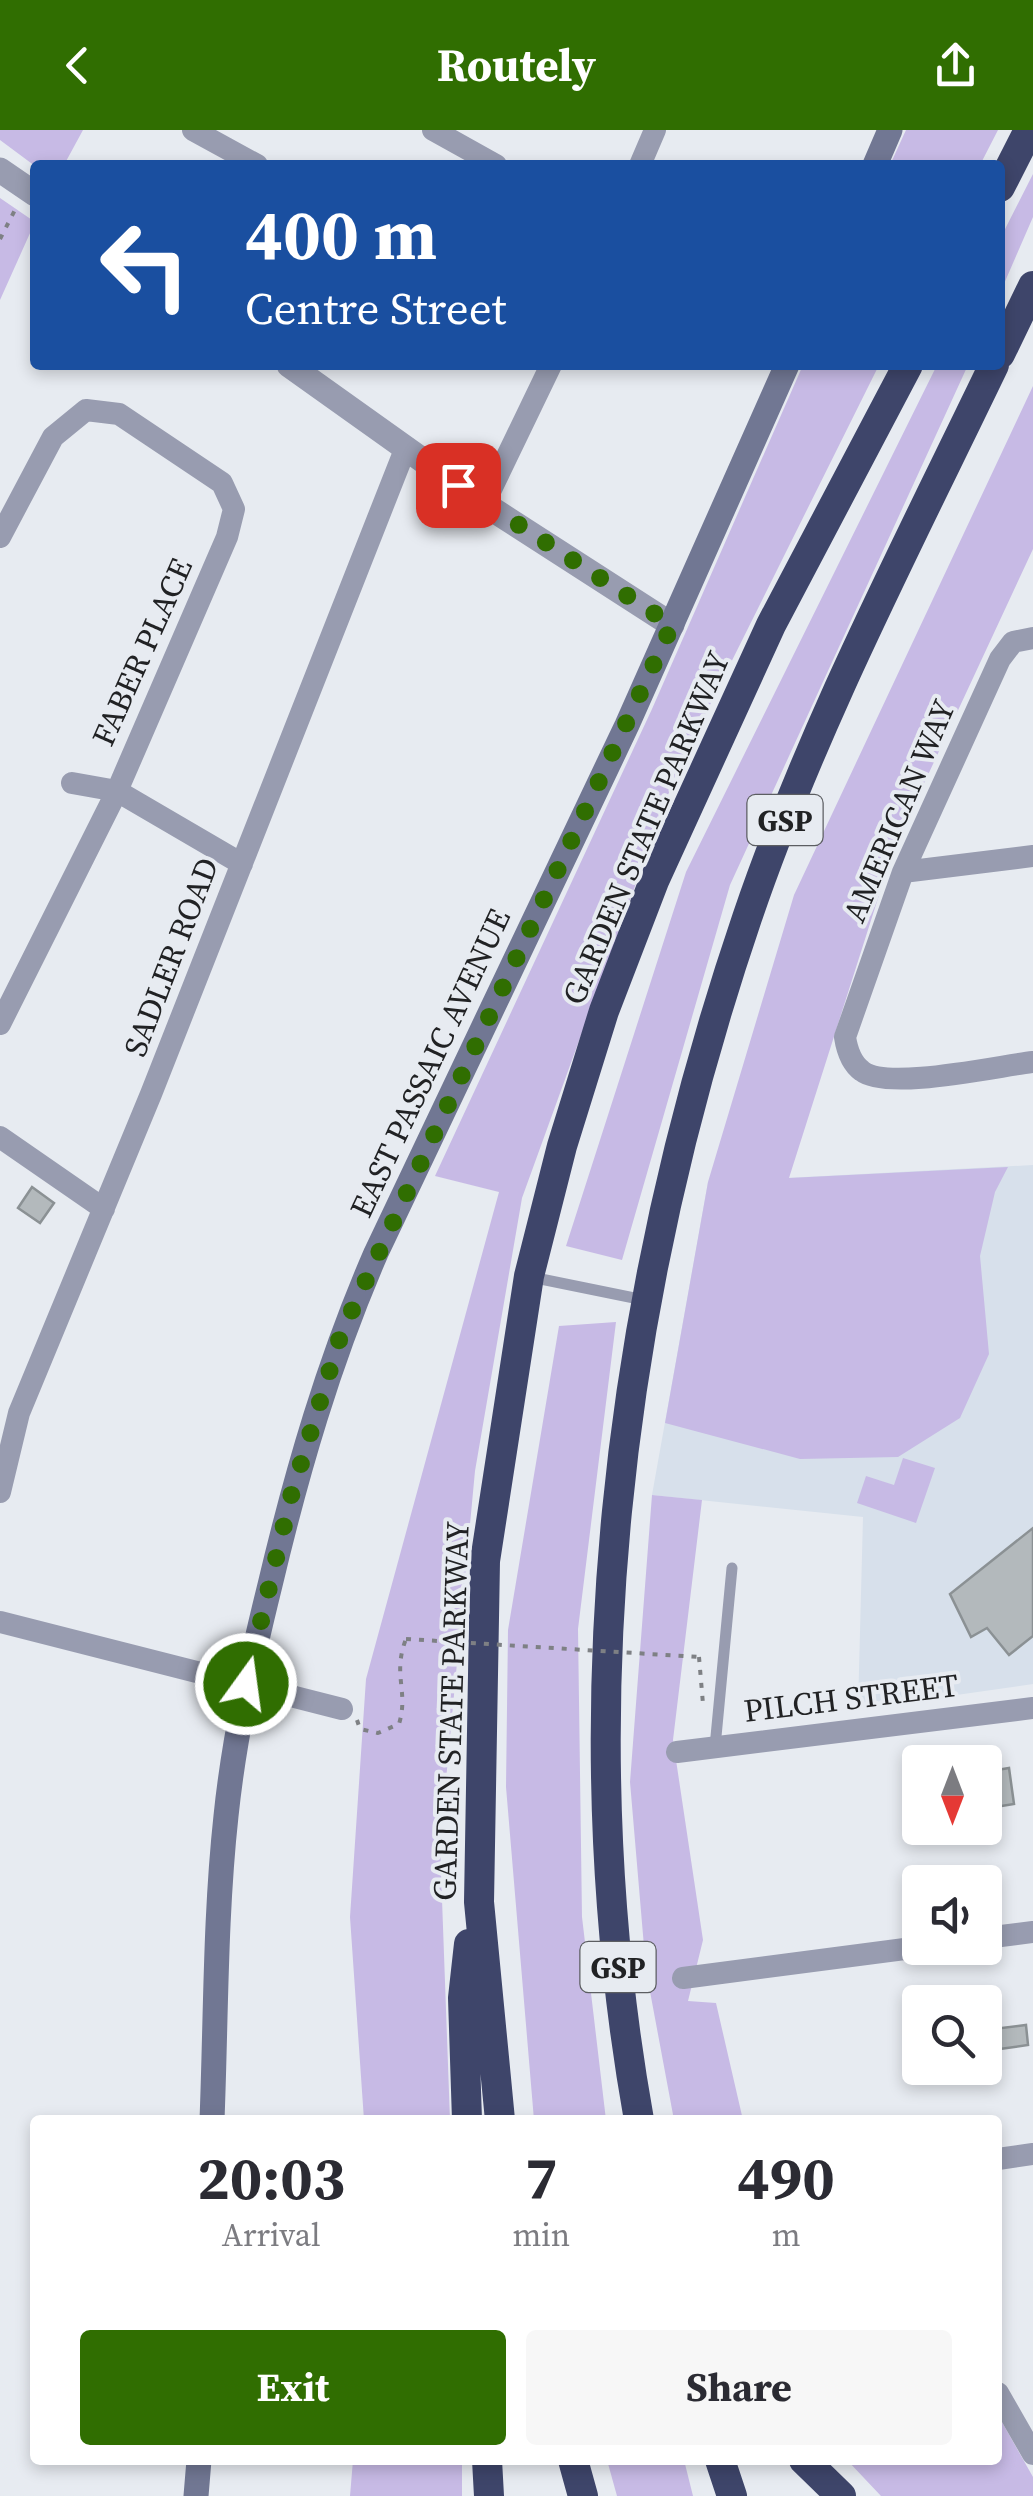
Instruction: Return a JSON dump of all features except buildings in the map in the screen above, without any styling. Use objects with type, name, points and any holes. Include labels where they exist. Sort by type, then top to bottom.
[{"type":"highway","points":[[1005,177],[1029,130]]},
{"type":"highway","points":[[1005,344],[1033,286]]},
{"type":"highway","name":"GARDEN STATE PARKWAY","points":[[499,2115],[478,1902],[485,1562],[529,1276],[562,1146],[604,1011],[661,865],[771,626],[905,370]]},
{"type":"highway","name":"GSP","points":[[638,2115],[615,1948],[606,1813],[606,1676],[615,1522],[644,1300],[676,1154],[748,914],[846,676],[992,370]]},
{"type":"highway","points":[[467,2115],[462,1998],[478,1902]]},
{"type":"highway","points":[[615,1948],[655,2115]]},
{"type":"highway","points":[[487,2465],[489,2496]]},
{"type":"highway","points":[[574,2465],[583,2496]]},
{"type":"highway","points":[[722,2465],[732,2496]]},
{"type":"highway","points":[[809,2465],[842,2496]]},
{"type":"main road","points":[[877,160],[890,130]]},
{"type":"main road","name":"EAST PASSAIC AVENUE","points":[[212,2115],[225,1820],[246,1684],[291,1496],[341,1334],[672,625],[785,370]]},
{"type":"main road","points":[[196,2496],[199,2465]]},
{"type":"street","points":[[193,130],[248,160]]},
{"type":"street","points":[[434,130],[487,160]]},
{"type":"street","points":[[642,160],[655,130]]},
{"type":"street","points":[[0,170],[26,200]]},
{"type":"street","points":[[295,370],[484,504],[672,625]]},
{"type":"street","points":[[484,504],[549,370]]},
{"type":"street","name":"FABER PLACE","points":[[0,537],[52,436],[86,410],[119,414],[212,475],[230,496],[234,509],[233,524],[117,791],[0,1024]]},
{"type":"street","name":"SADLER ROAD","points":[[0,1492],[3,1458],[19,1413],[104,1209],[406,447]]},
{"type":"street","name":"AMERICAN WAY","points":[[1027,638],[1000,660],[903,872],[850,1019],[847,1050],[862,1072],[887,1080],[1033,1062]]},
{"type":"street","points":[[72,783],[117,791],[242,864]]},
{"type":"street","points":[[903,872],[1033,856]]},
{"type":"street","points":[[0,1137],[104,1209]]},
{"type":"street","points":[[0,1622],[342,1709]]},
{"type":"street","name":"PILCH STREET","points":[[677,1752],[1033,1708]]},
{"type":"street","points":[[1002,1936],[1033,1932]]},
{"type":"street","points":[[683,1978],[902,1949]]},
{"type":"street","points":[[1002,2158],[1033,2154]]},
{"type":"street","points":[[1002,2400],[1033,2454]]},
{"type":"lane","points":[[529,1276],[644,1300]]},
{"type":"lane","points":[[715,1748],[732,1568]]},
{"type":"path","points":[[0,240],[26,200]]},
{"type":"path","points":[[342,1709],[356,1712],[360,1729],[378,1733],[399,1724],[405,1704],[397,1662],[406,1639],[700,1657]]},
{"type":"shaded area","points":[[0,130],[83,130],[67,160],[30,162],[0,140]]},
{"type":"shaded area","points":[[906,130],[998,130],[983,160],[892,160]]},
{"type":"shaded area","points":[[1033,174],[1033,217],[1005,281],[1005,229]]},
{"type":"shaded area","points":[[0,198],[30,219],[30,233],[0,300]]},
{"type":"shaded area","points":[[801,370],[877,370],[676,773],[522,1198],[475,1471],[440,1844],[450,2115],[364,2115],[350,1917],[366,1679],[499,1192],[435,1176],[652,709]]},
{"type":"shaded area","points":[[935,370],[966,370],[730,885],[622,1260],[566,1246],[686,872]]},
{"type":"shaded area","points":[[1033,386],[1033,549],[894,848],[789,1178],[1008,1167],[995,1192],[980,1256],[989,1354],[960,1418],[898,1457],[800,1459],[665,1423],[708,1182],[794,895]]},
{"type":"shaded area","points":[[1033,1165],[1033,1684],[858,1709],[863,1517],[652,1495],[708,1182]]},
{"type":"shaded area","points":[[616,1322],[578,1629],[582,1917],[605,2115],[534,2115],[506,1787],[508,1630],[559,1326]]},
{"type":"shaded area","points":[[903,1458],[935,1468],[916,1523],[857,1503],[866,1476],[894,1485]]},
{"type":"shaded area","points":[[652,1495],[702,1500],[673,1740],[703,1940],[688,2001],[716,2003],[742,2115],[673,2115],[646,1970],[630,1782]]},
{"type":"shaded area","points":[[1002,2422],[1033,2477],[1033,2496],[881,2496],[852,2465],[1002,2465]]},
{"type":"shaded area","points":[[353,2465],[462,2465],[462,2496],[350,2496]]},
{"type":"shaded area","points":[[608,2465],[685,2465],[693,2496],[617,2496]]},
{"type":"route","points":[[246,1684],[291,1496],[341,1334],[672,625],[458,485]]}]
